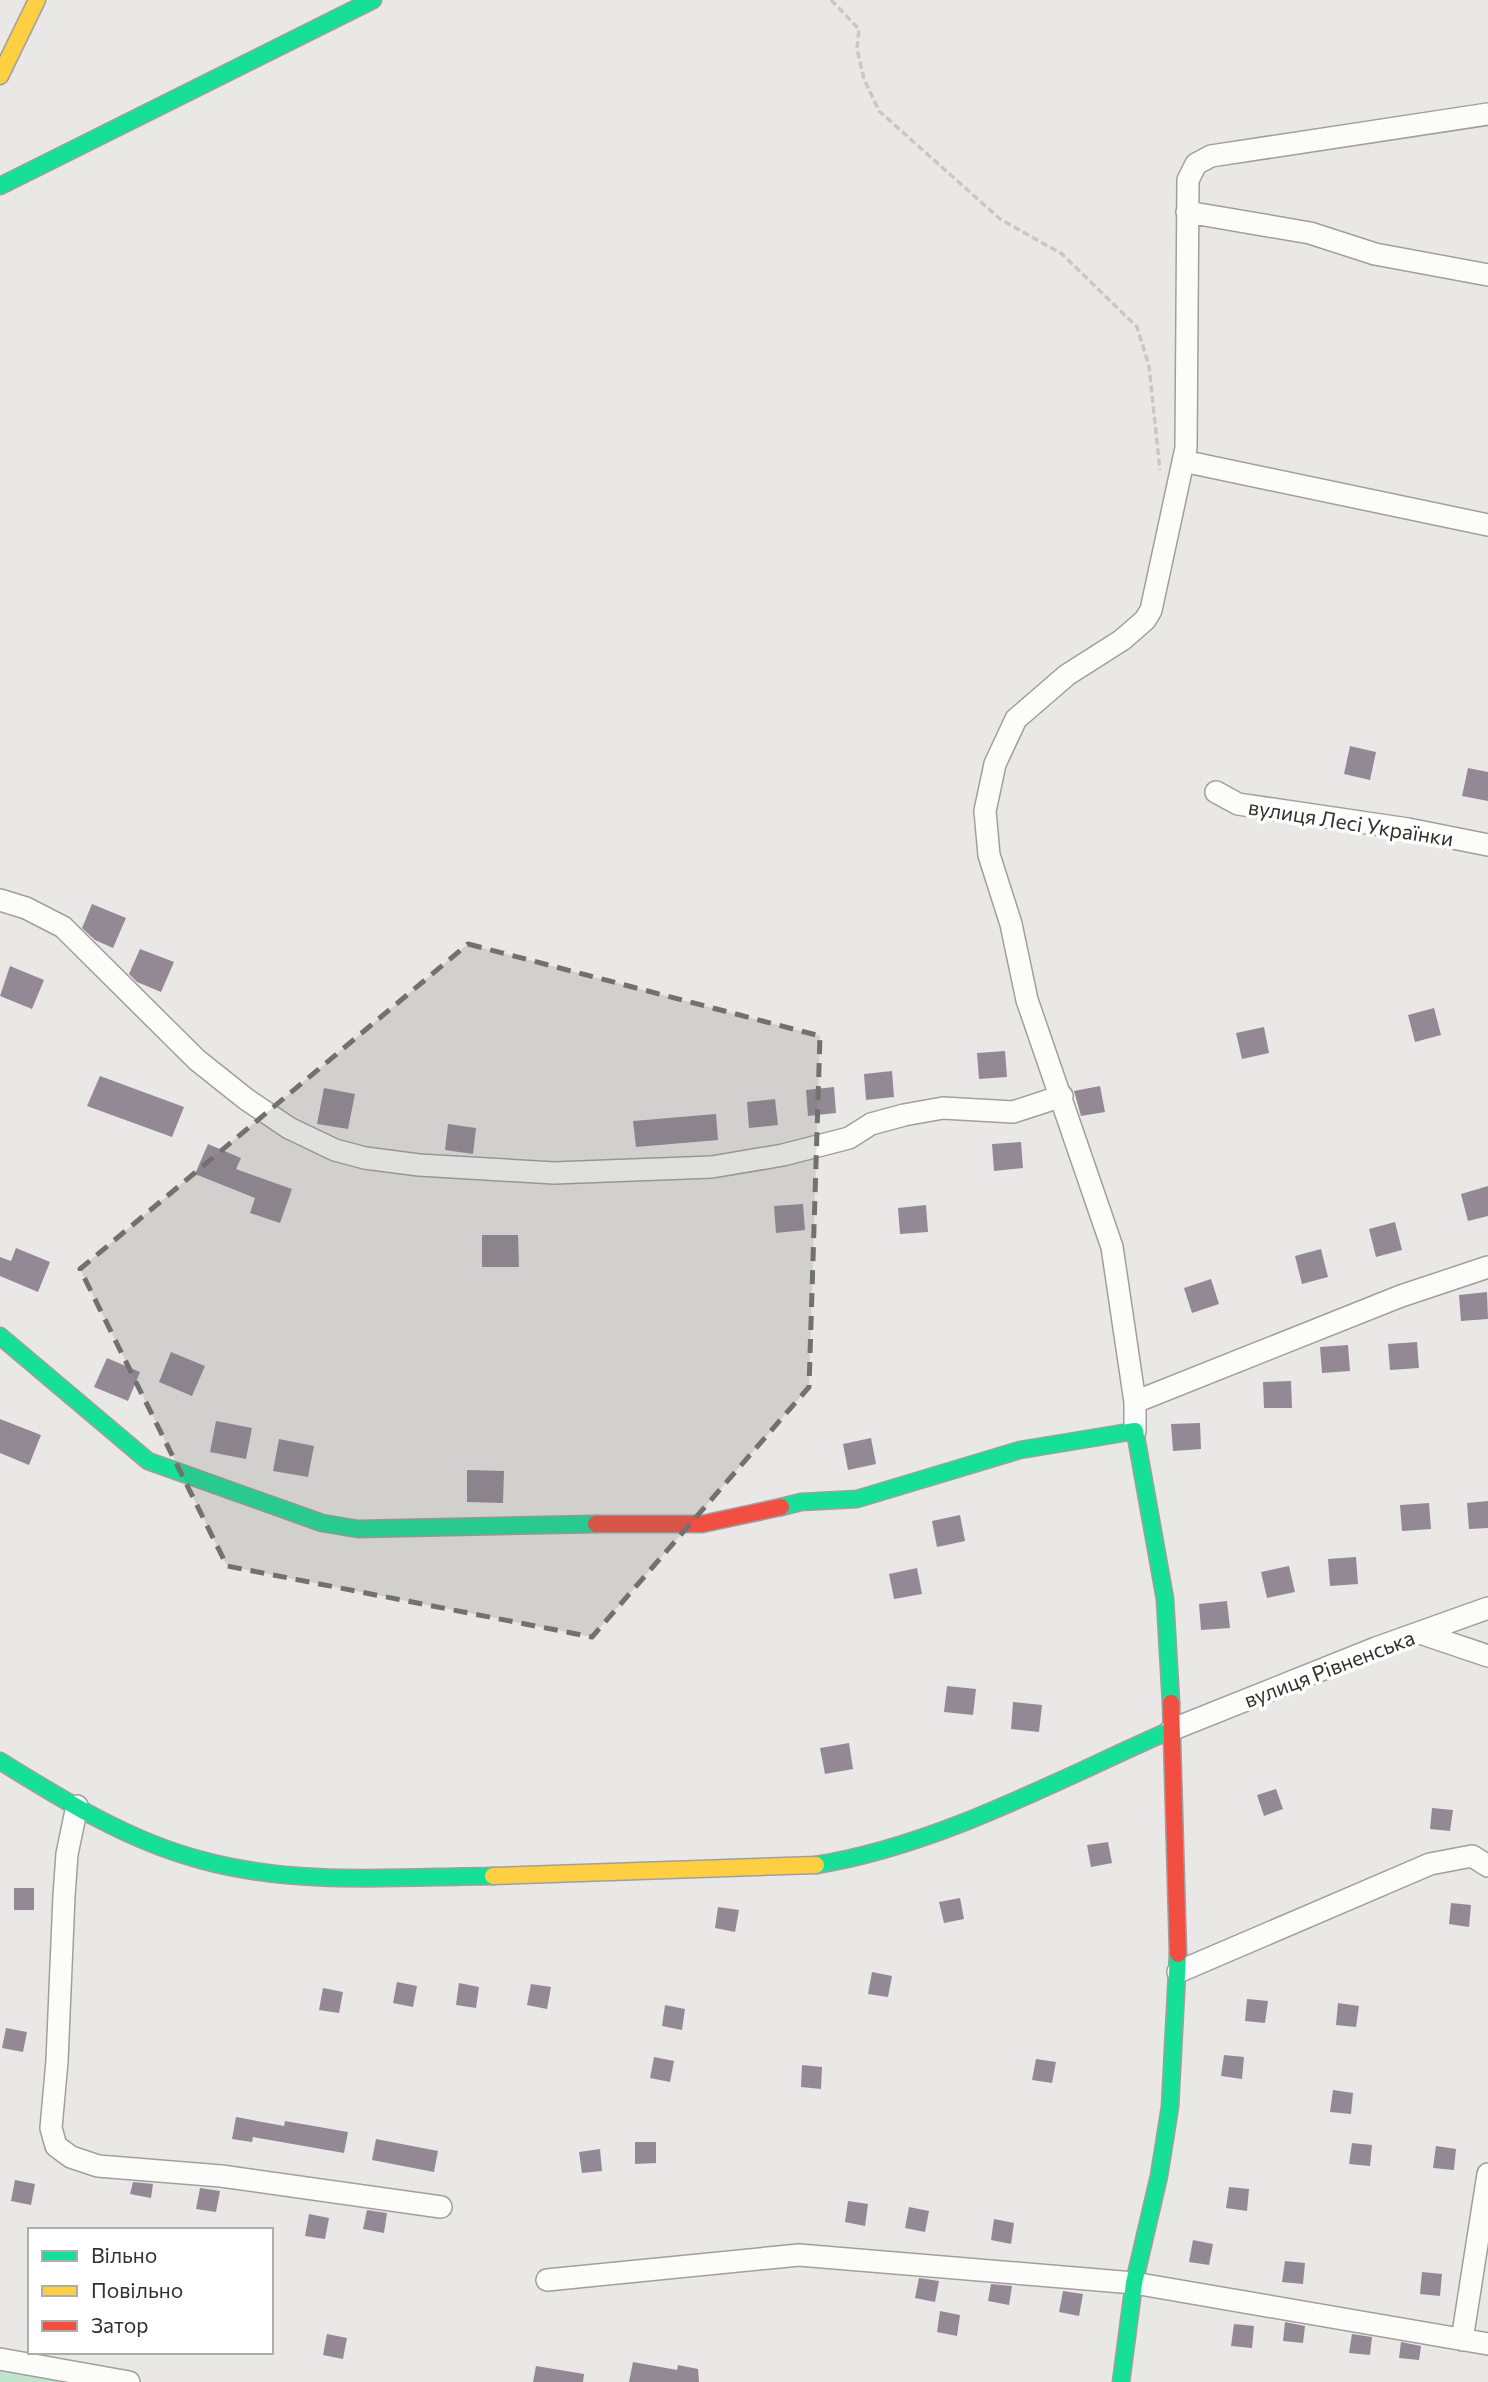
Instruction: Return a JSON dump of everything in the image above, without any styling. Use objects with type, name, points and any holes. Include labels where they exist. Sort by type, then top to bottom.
[{"type":"main road","points":[[0,76],[37,0]]},
{"type":"main road","points":[[0,186],[373,0]]},
{"type":"main road","points":[[0,1336],[148,1461],[322,1523],[358,1529],[529,1524],[702,1524],[801,1502],[857,1499],[901,1489],[968,1464],[1020,1450],[1135,1431],[1165,1599],[1178,1972],[1170,2107],[1159,2176],[1133,2283],[1121,2382]]},
{"type":"main road","points":[[0,1760],[77,1806],[136,1836],[197,1860],[250,1872],[286,1875],[574,1877],[818,1865],[856,1858],[900,1843],[1171,1730]]},
{"type":"street","points":[[1135,1431],[1135,1402],[1112,1247],[1027,1000],[1011,925],[989,855],[985,811],[995,764],[1016,719],[1058,682],[1122,640],[1145,620],[1151,610],[1186,448],[1188,180],[1196,164],[1211,156],[1488,114]]},
{"type":"street","points":[[1187,212],[1310,233],[1375,254],[1488,275]]},
{"type":"street","points":[[1183,461],[1488,525]]},
{"type":"street","name":"вулиця Лесі Українки","points":[[1216,792],[1238,804],[1408,829],[1488,845]]},
{"type":"street","points":[[0,900],[26,908],[63,927],[197,1060],[246,1099],[289,1128],[335,1150],[365,1158],[419,1165],[554,1173],[712,1167],[783,1155],[849,1138],[871,1124],[904,1115],[943,1108],[1013,1112],[1062,1096]]},
{"type":"street","points":[[1135,1402],[1401,1296],[1488,1267]]},
{"type":"street","name":"вулиця Рівненська","points":[[1171,1730],[1488,1608]]},
{"type":"street","points":[[1420,1633],[1488,1656]]},
{"type":"street","points":[[77,1806],[67,1854],[64,1896],[57,2061],[51,2128],[56,2146],[71,2157],[98,2166],[221,2176],[441,2207]]},
{"type":"street","points":[[1178,1972],[1430,1864],[1472,1856],[1488,1866]]},
{"type":"street","points":[[1462,2340],[1488,2174]]},
{"type":"street","points":[[547,2280],[799,2255],[1133,2283],[1488,2344]]},
{"type":"street","points":[[0,2359],[129,2382]]},
{"type":"path","points":[[831,0],[859,29],[857,49],[863,79],[879,111],[1000,219],[1062,254],[1137,327],[1149,366],[1160,478]]},
{"type":"highlighted area","points":[[468,944],[820,1036],[809,1387],[592,1637],[227,1566],[80,1269]]},
{"type":"green space","points":[[0,2359],[129,2382],[0,2382]]},
{"type":"building","points":[[1350,746],[1376,752],[1370,780],[1344,774]]},
{"type":"building","points":[[1468,768],[1488,772],[1488,801],[1462,796]]},
{"type":"building","points":[[92,904],[126,918],[113,948],[95,940],[82,928]]},
{"type":"building","points":[[140,949],[174,962],[161,992],[137,982],[129,974]]},
{"type":"building","points":[[10,966],[44,980],[32,1009],[0,996]]},
{"type":"building","points":[[1434,1008],[1441,1035],[1415,1042],[1408,1015]]},
{"type":"building","points":[[1264,1027],[1269,1053],[1242,1059],[1236,1033]]},
{"type":"building","points":[[1005,1051],[1007,1077],[979,1079],[977,1053]]},
{"type":"building","points":[[892,1071],[894,1097],[866,1100],[864,1074]]},
{"type":"building","points":[[100,1076],[184,1107],[172,1137],[87,1106]]},
{"type":"building","points":[[1100,1086],[1105,1112],[1081,1116],[1074,1091]]},
{"type":"building","points":[[834,1087],[836,1113],[808,1116],[806,1090]]},
{"type":"building","points":[[324,1088],[355,1094],[348,1129],[317,1124]]},
{"type":"building","points":[[775,1099],[778,1125],[749,1128],[747,1102]]},
{"type":"building","points":[[716,1114],[718,1140],[636,1147],[633,1121]]},
{"type":"building","points":[[448,1124],[476,1128],[473,1154],[445,1150]]},
{"type":"building","points":[[1021,1142],[1023,1168],[994,1171],[992,1144]]},
{"type":"building","points":[[208,1144],[241,1158],[236,1169],[292,1189],[280,1223],[250,1213],[255,1198],[195,1174]]},
{"type":"building","points":[[1488,1186],[1488,1216],[1468,1221],[1461,1194]]},
{"type":"building","points":[[803,1204],[805,1230],[776,1233],[774,1206]]},
{"type":"building","points":[[926,1205],[928,1232],[900,1234],[898,1208]]},
{"type":"building","points":[[1395,1222],[1402,1250],[1376,1257],[1369,1229]]},
{"type":"building","points":[[482,1235],[518,1235],[519,1267],[482,1267]]},
{"type":"building","points":[[16,1248],[50,1262],[38,1292],[0,1276],[0,1257],[11,1261]]},
{"type":"building","points":[[1321,1249],[1328,1277],[1302,1284],[1295,1256]]},
{"type":"building","points":[[1211,1279],[1219,1304],[1192,1313],[1184,1288]]},
{"type":"building","points":[[1487,1292],[1488,1319],[1461,1321],[1459,1295]]},
{"type":"building","points":[[1417,1342],[1419,1368],[1390,1370],[1388,1344]]},
{"type":"building","points":[[1348,1345],[1350,1371],[1322,1373],[1320,1347]]},
{"type":"building","points":[[171,1352],[205,1366],[192,1396],[159,1382]]},
{"type":"building","points":[[107,1358],[140,1372],[128,1401],[94,1387]]},
{"type":"building","points":[[1291,1381],[1292,1408],[1264,1408],[1263,1382]]},
{"type":"building","points":[[0,1419],[41,1435],[29,1465],[0,1453]]},
{"type":"building","points":[[216,1421],[252,1428],[246,1459],[210,1452]]},
{"type":"building","points":[[1200,1423],[1201,1449],[1173,1451],[1171,1424]]},
{"type":"building","points":[[871,1438],[876,1464],[848,1470],[843,1444]]},
{"type":"building","points":[[279,1439],[314,1446],[308,1477],[273,1471]]},
{"type":"building","points":[[467,1470],[504,1471],[503,1503],[467,1502]]},
{"type":"building","points":[[1488,1501],[1488,1528],[1469,1529],[1467,1503]]},
{"type":"building","points":[[1429,1503],[1431,1529],[1402,1531],[1400,1505]]},
{"type":"building","points":[[960,1515],[965,1541],[937,1547],[932,1521]]},
{"type":"building","points":[[1356,1557],[1358,1584],[1330,1586],[1328,1559]]},
{"type":"building","points":[[1289,1566],[1295,1592],[1267,1598],[1261,1572]]},
{"type":"building","points":[[917,1568],[922,1594],[894,1599],[889,1574]]},
{"type":"building","points":[[1227,1601],[1230,1628],[1201,1630],[1199,1604]]},
{"type":"building","points":[[947,1686],[976,1689],[973,1715],[944,1712]]},
{"type":"building","points":[[1013,1702],[1042,1705],[1039,1732],[1011,1729]]},
{"type":"building","points":[[849,1743],[853,1769],[825,1774],[820,1748]]},
{"type":"building","points":[[1276,1789],[1283,1809],[1264,1816],[1257,1795]]},
{"type":"building","points":[[1432,1808],[1453,1810],[1450,1831],[1430,1829]]},
{"type":"building","points":[[1108,1842],[1112,1863],[1091,1867],[1087,1845]]},
{"type":"building","points":[[14,1888],[34,1888],[34,1910],[14,1910]]},
{"type":"building","points":[[960,1898],[964,1919],[944,1923],[939,1902]]},
{"type":"building","points":[[1451,1903],[1471,1905],[1469,1927],[1449,1924]]},
{"type":"building","points":[[718,1907],[739,1910],[735,1932],[715,1928]]},
{"type":"building","points":[[872,1972],[892,1976],[888,1997],[868,1994]]},
{"type":"building","points":[[397,1982],[417,1986],[413,2007],[393,2003]]},
{"type":"building","points":[[459,1983],[479,1987],[476,2008],[456,2005]]},
{"type":"building","points":[[531,1984],[551,1987],[547,2009],[527,2005]]},
{"type":"building","points":[[323,1988],[343,1992],[339,2013],[319,2010]]},
{"type":"building","points":[[1247,1999],[1268,2001],[1265,2023],[1245,2021]]},
{"type":"building","points":[[1338,2003],[1359,2006],[1356,2027],[1336,2025]]},
{"type":"building","points":[[665,2005],[685,2009],[682,2030],[662,2026]]},
{"type":"building","points":[[6,2028],[27,2032],[23,2052],[2,2048]]},
{"type":"building","points":[[1224,2055],[1244,2057],[1242,2079],[1221,2076]]},
{"type":"building","points":[[654,2057],[674,2061],[670,2082],[650,2078]]},
{"type":"building","points":[[1036,2059],[1056,2062],[1052,2083],[1032,2080]]},
{"type":"building","points":[[802,2065],[822,2067],[821,2089],[801,2087]]},
{"type":"building","points":[[1333,2090],[1353,2093],[1351,2114],[1330,2112]]},
{"type":"building","points":[[236,2117],[284,2126],[285,2121],[348,2132],[344,2153],[253,2137],[252,2142],[232,2139]]},
{"type":"building","points":[[376,2139],[438,2151],[434,2172],[372,2160]]},
{"type":"building","points":[[635,2142],[656,2142],[656,2163],[635,2164]]},
{"type":"building","points":[[1352,2143],[1372,2145],[1370,2166],[1349,2164]]},
{"type":"building","points":[[1436,2146],[1456,2149],[1454,2170],[1433,2168]]},
{"type":"building","points":[[600,2149],[602,2171],[582,2173],[579,2152]]},
{"type":"building","points":[[15,2180],[35,2184],[31,2205],[11,2201]]},
{"type":"building","points":[[133,2182],[153,2184],[151,2198],[130,2194]]},
{"type":"building","points":[[1229,2187],[1249,2189],[1247,2211],[1226,2208]]},
{"type":"building","points":[[200,2188],[220,2191],[216,2212],[196,2209]]},
{"type":"building","points":[[848,2201],[868,2204],[865,2226],[845,2222]]},
{"type":"building","points":[[909,2207],[929,2211],[925,2232],[905,2228]]},
{"type":"building","points":[[367,2210],[387,2213],[384,2233],[363,2229]]},
{"type":"building","points":[[309,2214],[329,2218],[325,2239],[305,2236]]},
{"type":"building","points":[[994,2219],[1014,2223],[1011,2244],[991,2240]]},
{"type":"building","points":[[1193,2240],[1213,2244],[1209,2265],[1189,2262]]},
{"type":"building","points":[[1285,2261],[1305,2263],[1303,2284],[1282,2282]]},
{"type":"building","points":[[1422,2272],[1442,2274],[1440,2296],[1420,2294]]},
{"type":"building","points":[[919,2278],[939,2281],[935,2302],[915,2298]]},
{"type":"building","points":[[991,2284],[1012,2286],[1009,2305],[988,2301]]},
{"type":"building","points":[[1063,2291],[1083,2294],[1079,2316],[1059,2312]]},
{"type":"building","points":[[940,2311],[960,2315],[957,2336],[937,2332]]},
{"type":"building","points":[[1285,2322],[1305,2326],[1303,2343],[1283,2341]]},
{"type":"building","points":[[1234,2324],[1254,2326],[1252,2348],[1231,2346]]},
{"type":"building","points":[[327,2334],[347,2338],[343,2359],[323,2355]]},
{"type":"building","points":[[1352,2334],[1372,2337],[1370,2355],[1349,2353]]},
{"type":"building","points":[[1401,2342],[1421,2346],[1419,2360],[1399,2358]]},
{"type":"building","points":[[633,2362],[677,2370],[678,2365],[698,2369],[699,2382],[629,2382]]},
{"type":"building","points":[[536,2366],[584,2374],[583,2382],[533,2382]]},
{"type":"traffic: fast","points":[[0,186],[373,0]]},
{"type":"traffic: fast","points":[[0,1336],[148,1461],[322,1523],[358,1529],[596,1524]]},
{"type":"traffic: fast","points":[[781,1507],[801,1502],[857,1499],[1020,1450],[1135,1431],[1165,1599],[1171,1703]]},
{"type":"traffic: fast","points":[[816,1865],[862,1856],[953,1827],[1171,1730]]},
{"type":"traffic: fast","points":[[0,1761],[122,1831],[201,1860],[273,1874],[309,1877],[493,1876]]},
{"type":"traffic: fast","points":[[1121,2382],[1134,2283],[1159,2176],[1170,2107],[1178,1954]]},
{"type":"traffic: slow","points":[[0,76],[37,0]]},
{"type":"traffic: slow","points":[[493,1876],[816,1865]]},
{"type":"traffic: jam","points":[[596,1524],[702,1524],[781,1507]]},
{"type":"traffic: jam","points":[[1171,1703],[1178,1954]]}]
